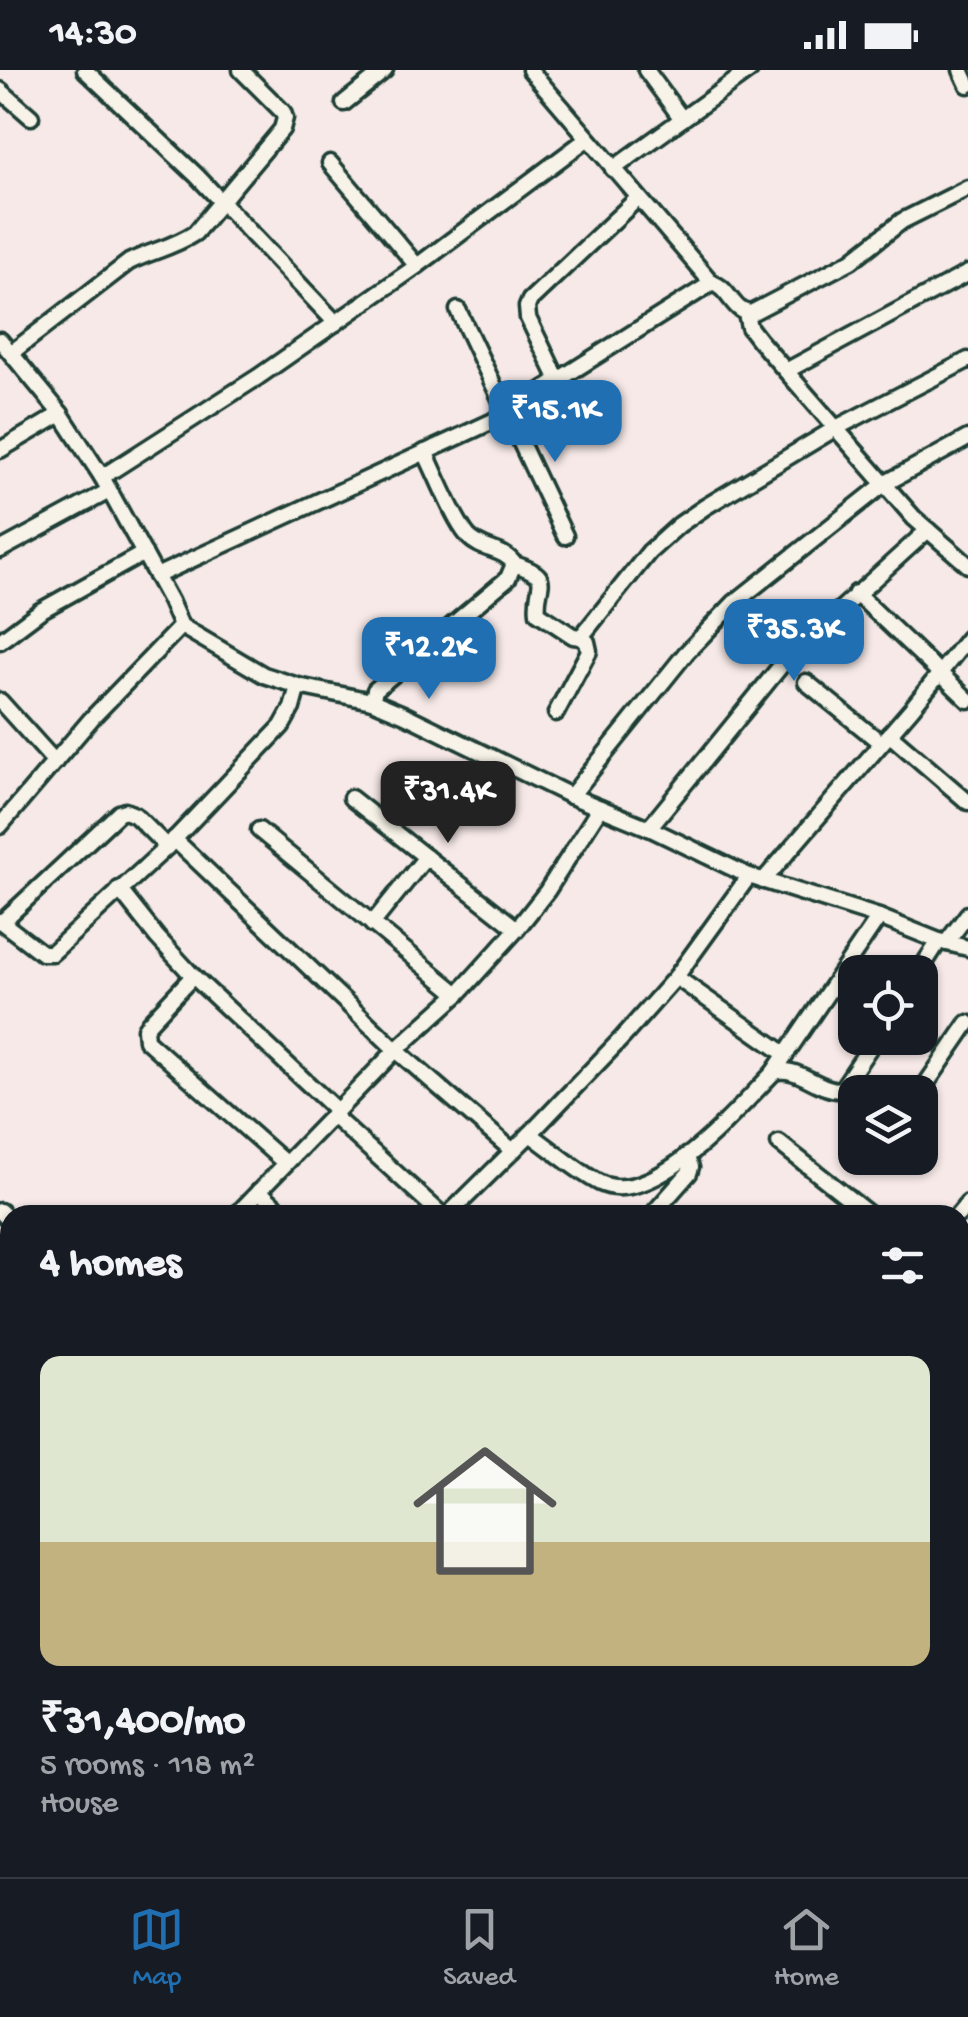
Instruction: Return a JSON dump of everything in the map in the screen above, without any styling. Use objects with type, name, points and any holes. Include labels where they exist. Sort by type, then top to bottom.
[{"type":"street","points":[[84,70],[222,202],[336,323]]},
{"type":"street","points":[[11,353],[130,262],[195,233],[282,129],[283,112],[241,70]]},
{"type":"street","points":[[344,103],[385,70]]},
{"type":"street","points":[[530,70],[712,283],[721,286],[746,314],[762,310],[851,261],[902,221],[968,188]]},
{"type":"street","points":[[646,70],[682,119]]},
{"type":"street","points":[[613,169],[750,70]]},
{"type":"street","points":[[961,70],[968,86]]},
{"type":"street","points":[[0,90],[31,118]]},
{"type":"street","points":[[0,550],[105,484],[336,323],[587,139]]},
{"type":"street","points":[[330,162],[417,266]]},
{"type":"street","points":[[558,380],[528,318],[530,300],[638,198]]},
{"type":"street","points":[[786,371],[968,273]]},
{"type":"street","points":[[156,576],[493,421],[712,283]]},
{"type":"street","points":[[458,310],[565,536]]},
{"type":"street","points":[[746,314],[749,327],[884,484],[914,518],[968,566]]},
{"type":"street","points":[[0,341],[61,414],[105,484],[181,626],[264,674],[298,686],[372,701],[756,878],[968,948]]},
{"type":"street","points":[[582,637],[649,552],[679,525],[836,428],[968,360]]},
{"type":"street","points":[[0,450],[61,414]]},
{"type":"street","points":[[571,796],[708,628],[734,603],[884,484],[968,438]]},
{"type":"street","points":[[372,701],[375,690],[508,578],[514,564],[506,554],[469,536],[425,452]]},
{"type":"street","points":[[649,828],[788,657],[928,530]]},
{"type":"street","points":[[0,641],[40,611],[144,553]]},
{"type":"street","points":[[514,564],[536,573],[541,580],[538,613],[587,642],[588,651],[556,713]]},
{"type":"street","points":[[856,594],[968,700]]},
{"type":"street","points":[[0,826],[92,718],[181,626]]},
{"type":"street","points":[[456,1205],[622,1038],[756,878],[885,738],[968,638]]},
{"type":"street","points":[[806,682],[968,802]]},
{"type":"street","points":[[298,686],[282,726],[170,843],[50,955],[1,921],[118,813],[135,815],[170,843],[396,1050],[513,1151]]},
{"type":"street","points":[[0,701],[55,762]]},
{"type":"street","points":[[351,798],[517,929]]},
{"type":"street","points":[[245,1205],[396,1050],[458,994],[517,929],[547,891],[600,808]]},
{"type":"street","points":[[258,830],[458,994]]},
{"type":"street","points":[[372,924],[426,857]]},
{"type":"street","points":[[120,889],[193,976],[434,1205]]},
{"type":"street","points":[[932,955],[968,914]]},
{"type":"street","points":[[772,1074],[878,918]]},
{"type":"street","points":[[193,976],[148,1023],[146,1040],[286,1163]]},
{"type":"street","points":[[676,977],[786,1054]]},
{"type":"street","points":[[932,1075],[968,1023]]},
{"type":"street","points":[[530,1134],[600,1184],[631,1186],[650,1180],[686,1156],[778,1070],[839,1091],[864,1055]]},
{"type":"street","points":[[780,1143],[858,1205]]},
{"type":"street","points":[[661,1205],[689,1173],[691,1167],[686,1156]]},
{"type":"street","points":[[258,1191],[274,1205]]}]
